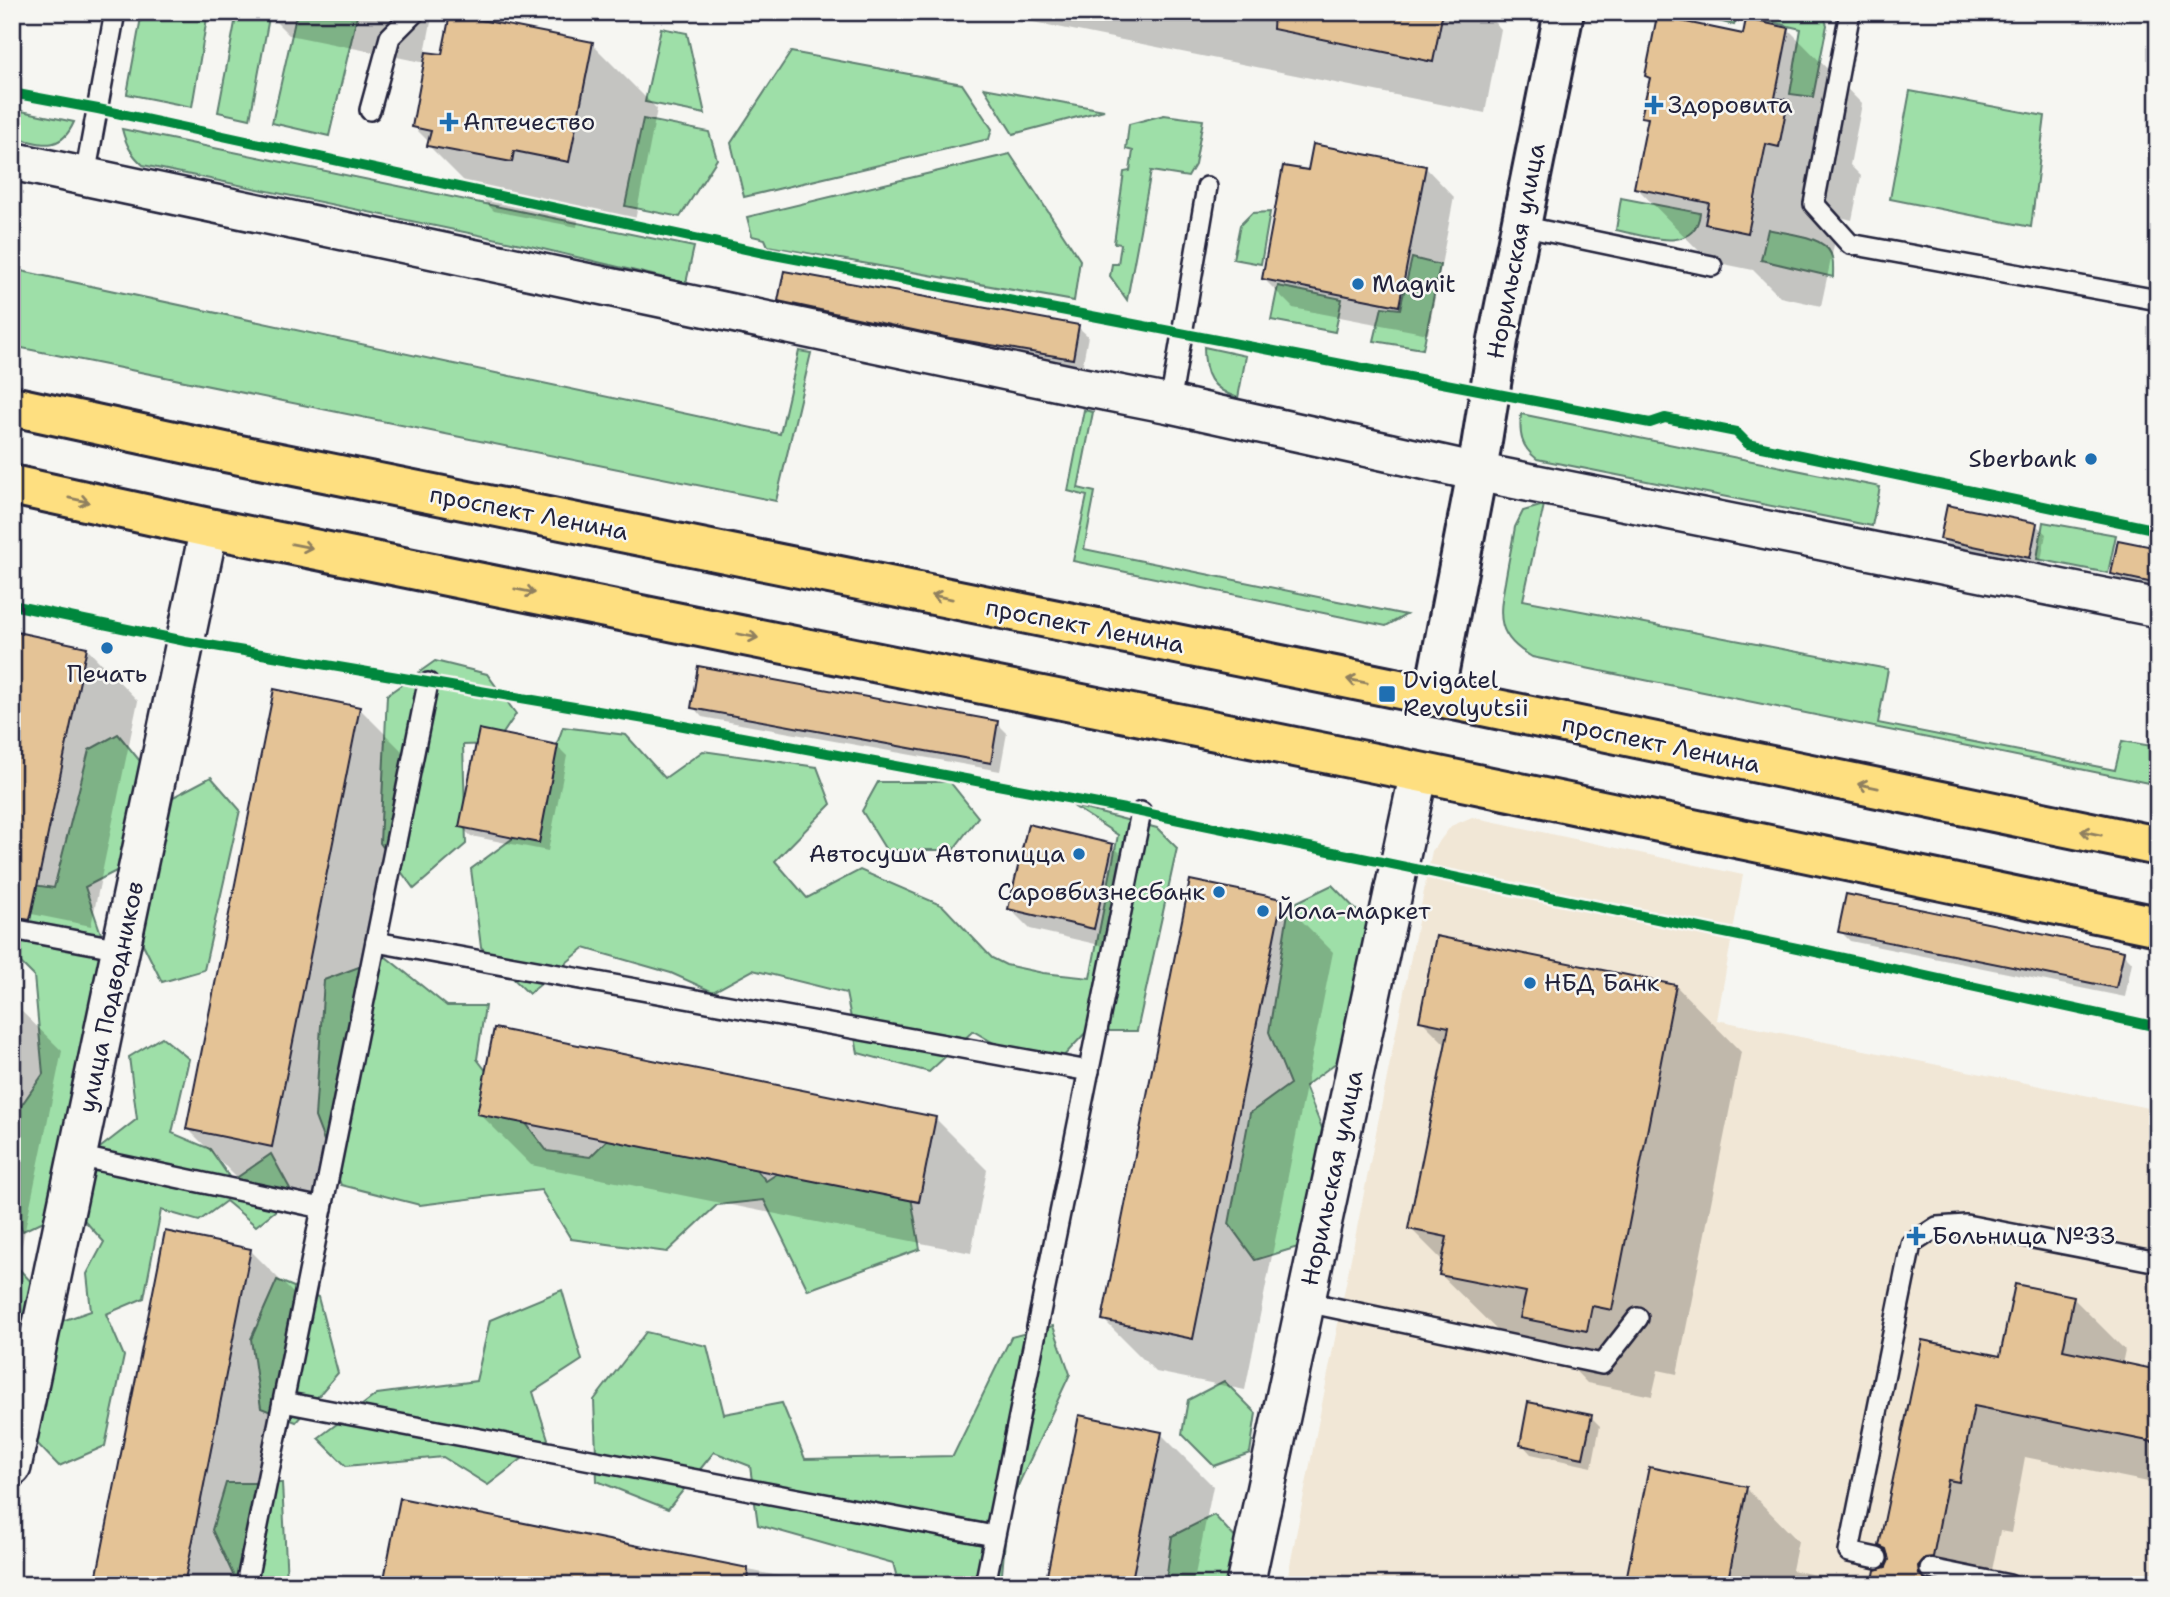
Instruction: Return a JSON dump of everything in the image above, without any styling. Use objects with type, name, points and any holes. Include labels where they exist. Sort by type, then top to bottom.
[{"type":"main road","name":"проспект Ленина","points":[[12,406],[225,452],[1434,696],[2158,846]]},
{"type":"main road","points":[[12,485],[209,528],[1419,772],[2158,926]]},
{"type":"street","name":"Норильская улица","points":[[1434,696],[1477,472],[1493,366],[1564,12]]},
{"type":"street","points":[[12,160],[1170,404],[1477,472],[2158,608]]},
{"type":"street","name":"улица Подводников","points":[[12,1467],[209,528]]},
{"type":"street","name":"Норильская улица","points":[[1245,1585],[1419,772]]},
{"type":"lane","points":[[85,176],[115,12]]},
{"type":"lane","points":[[370,110],[390,37],[415,12]]},
{"type":"lane","points":[[1850,12],[1814,204],[1850,244],[2158,300]]},
{"type":"lane","points":[[1170,404],[1207,187]]},
{"type":"lane","points":[[1521,226],[1712,266]]},
{"type":"lane","points":[[246,1585],[428,683]]},
{"type":"lane","points":[[985,1585],[1141,812]]},
{"type":"lane","points":[[12,929],[121,949]]},
{"type":"lane","points":[[376,942],[1089,1071]]},
{"type":"lane","points":[[78,1156],[322,1208]]},
{"type":"lane","points":[[1877,1558],[1849,1552],[1911,1244],[1937,1227],[1966,1225],[2158,1262]]},
{"type":"lane","points":[[1306,1301],[1602,1364],[1638,1318]]},
{"type":"lane","points":[[283,1402],[995,1536]]},
{"type":"lane","points":[[1930,1569],[2009,1585]]},
{"type":"shaded area","name":"Больница №33","points":[[1472,817],[1743,875],[1717,1020],[2158,1110],[2158,1585],[1286,1585],[1432,851],[1451,826]]},
{"type":"green space","points":[[142,12],[208,12],[192,107],[127,94]]},
{"type":"green space","points":[[237,12],[270,12],[250,119],[218,112]]},
{"type":"green space","points":[[297,12],[358,12],[329,136],[272,123]]},
{"type":"green space","points":[[1699,12],[1822,12],[1827,25],[1813,97],[1790,94],[1801,29],[1738,14],[1734,25],[1699,16]]},
{"type":"green space","points":[[661,28],[687,33],[705,114],[645,102]]},
{"type":"green space","points":[[791,52],[962,84],[992,129],[989,139],[744,197],[731,143]]},
{"type":"green space","points":[[984,88],[1104,110],[1013,134]]},
{"type":"green space","points":[[1910,91],[2045,116],[2031,227],[1890,199]]},
{"type":"green space","points":[[12,109],[74,122],[62,139],[56,142],[32,142],[12,137]]},
{"type":"green space","points":[[1164,115],[1203,120],[1195,165],[1188,177],[1151,171],[1127,300],[1110,276],[1112,264],[1118,264],[1121,244],[1114,243],[1124,172],[1130,171],[1133,151],[1126,149],[1129,124]]},
{"type":"green space","points":[[643,119],[709,132],[717,159],[680,217],[625,206]]},
{"type":"green space","points":[[122,129],[694,247],[686,283],[526,245],[143,165],[129,149]]},
{"type":"green space","points":[[1010,154],[1080,260],[1074,301],[768,246],[765,239],[752,236],[747,217]]},
{"type":"green space","points":[[1621,198],[1700,213],[1696,226],[1689,234],[1678,239],[1653,238],[1616,230]]},
{"type":"green space","points":[[1270,212],[1261,264],[1233,259],[1240,225],[1252,213]]},
{"type":"green space","points":[[1768,229],[1803,236],[1827,248],[1833,262],[1833,277],[1761,260]]},
{"type":"green space","points":[[1412,258],[1440,265],[1423,349],[1374,341],[1382,307],[1400,309]]},
{"type":"green space","points":[[12,269],[780,434],[799,351],[811,353],[776,501],[12,346]]},
{"type":"green space","points":[[1278,286],[1342,299],[1335,332],[1271,320]]},
{"type":"green space","points":[[1204,347],[1246,356],[1238,398],[1221,390],[1211,380]]},
{"type":"green space","points":[[1084,410],[1093,412],[1078,488],[1095,492],[1084,549],[1406,615],[1386,626],[1073,561],[1087,496],[1068,491]]},
{"type":"green space","points":[[1521,414],[1880,487],[1872,526],[1537,459],[1527,450],[1522,440]]},
{"type":"green space","points":[[1544,505],[1523,600],[1888,669],[1878,723],[2115,770],[2122,741],[2158,747],[2158,785],[1532,657],[1506,634],[1501,606],[1515,527],[1523,511]]},
{"type":"green space","points":[[2043,522],[2116,535],[2108,573],[2037,559]]},
{"type":"green space","points":[[435,661],[487,674],[516,714],[496,744],[463,745],[466,844],[414,889],[380,843],[387,695]]},
{"type":"green space","points":[[563,727],[626,735],[665,778],[703,751],[817,767],[831,804],[775,861],[807,898],[860,870],[943,906],[992,958],[1006,965],[1043,973],[1090,978],[1118,835],[1073,806],[1157,828],[1177,848],[1137,1031],[1087,1031],[1047,1074],[973,1031],[929,1072],[858,1053],[846,993],[753,970],[713,992],[671,973],[584,948],[529,994],[481,947],[471,869],[527,828]]},
{"type":"green space","points":[[118,734],[144,766],[126,866],[85,887],[111,963],[58,1214],[23,1231],[12,1214],[12,1119],[43,1074],[34,976],[12,954],[12,882],[54,888],[89,750]]},
{"type":"green space","points":[[211,777],[240,810],[204,970],[162,982],[137,932],[160,804]]},
{"type":"green space","points":[[878,782],[950,782],[978,817],[953,850],[886,850],[862,811]]},
{"type":"green space","points":[[1332,885],[1367,921],[1341,1059],[1305,1086],[1324,1133],[1298,1247],[1255,1260],[1229,1224],[1250,1113],[1290,1084],[1269,1032],[1289,906]]},
{"type":"green space","points":[[386,957],[447,1006],[485,1006],[477,1059],[547,1151],[590,1157],[627,1120],[736,1146],[766,1181],[835,1136],[903,1151],[920,1249],[808,1290],[764,1200],[717,1205],[667,1252],[571,1239],[541,1190],[420,1205],[341,1185],[315,1117],[324,980]]},
{"type":"green space","points":[[162,1037],[189,1059],[172,1133],[210,1149],[232,1181],[271,1154],[294,1196],[256,1226],[226,1201],[199,1221],[161,1210],[144,1298],[106,1314],[124,1356],[105,1446],[59,1466],[30,1436],[56,1323],[91,1311],[87,1274],[104,1242],[76,1211],[92,1154],[137,1119],[129,1057]]},
{"type":"green space","points":[[17,1267],[40,1291],[12,1380],[12,1271]]},
{"type":"green space","points":[[277,1280],[318,1297],[338,1373],[296,1422],[261,1408],[251,1339]]},
{"type":"green space","points":[[562,1290],[582,1360],[533,1392],[548,1439],[488,1485],[443,1457],[346,1466],[318,1438],[377,1394],[476,1381],[490,1320]]},
{"type":"green space","points":[[1053,1326],[1070,1374],[1008,1507],[1001,1585],[899,1585],[893,1563],[758,1525],[750,1466],[714,1452],[668,1509],[597,1481],[594,1400],[646,1332],[707,1346],[724,1414],[782,1403],[805,1459],[953,1456],[1011,1337]]},
{"type":"green space","points":[[1224,1381],[1256,1413],[1250,1453],[1214,1466],[1182,1434],[1188,1400]]},
{"type":"green space","points":[[226,1483],[282,1483],[287,1581],[296,1585],[238,1585],[212,1530]]},
{"type":"green space","points":[[1214,1515],[1240,1543],[1234,1585],[1167,1585],[1172,1536]]},
{"type":"building","points":[[1274,12],[1443,12],[1433,62],[1273,29]]},
{"type":"building","points":[[450,14],[593,42],[569,162],[514,151],[512,162],[427,146],[431,131],[412,127],[426,52],[442,54]]},
{"type":"building","points":[[1657,16],[1743,34],[1746,19],[1789,28],[1775,98],[1788,100],[1779,147],[1766,144],[1748,233],[1705,224],[1709,203],[1634,188],[1648,118],[1641,117],[1650,78],[1645,76]]},
{"type":"building","points":[[1313,144],[1426,166],[1399,306],[1262,279],[1283,166],[1308,170]]},
{"type":"building","points":[[784,271],[1079,325],[1073,359],[950,338],[778,301]]},
{"type":"building","points":[[1947,505],[2037,523],[2030,558],[1940,539]]},
{"type":"building","points":[[2118,540],[2158,548],[2158,584],[2111,574]]},
{"type":"building","points":[[12,631],[87,647],[30,920],[12,917]]},
{"type":"building","points":[[698,666],[998,721],[991,763],[691,708]]},
{"type":"building","points":[[274,689],[360,707],[272,1147],[186,1129]]},
{"type":"building","points":[[479,729],[558,745],[539,843],[459,827]]},
{"type":"building","points":[[1028,824],[1113,844],[1094,929],[1008,909]]},
{"type":"building","points":[[1190,880],[1282,899],[1193,1339],[1102,1320]]},
{"type":"building","points":[[1846,894],[2124,951],[2116,988],[1838,932]]},
{"type":"building","points":[[1436,936],[1676,985],[1612,1310],[1592,1306],[1587,1331],[1520,1318],[1526,1292],[1439,1275],[1447,1237],[1408,1229],[1449,1027],[1419,1021]]},
{"type":"building","points":[[494,1028],[936,1117],[919,1202],[477,1114]]},
{"type":"building","points":[[165,1231],[251,1249],[184,1585],[95,1585]]},
{"type":"building","points":[[2015,1284],[2074,1296],[2063,1350],[2158,1370],[2158,1443],[1974,1406],[1959,1482],[1948,1480],[1933,1557],[1925,1558],[1918,1566],[1919,1574],[1928,1581],[1927,1585],[1872,1585],[1875,1570],[1886,1567],[1889,1560],[1886,1549],[1879,1546],[1922,1340],[2000,1356]]},
{"type":"building","points":[[1528,1402],[1592,1415],[1583,1458],[1520,1445]]},
{"type":"building","points":[[1079,1415],[1162,1432],[1131,1585],[1045,1585]]},
{"type":"building","points":[[1649,1467],[1747,1487],[1727,1585],[1625,1585]]},
{"type":"building","points":[[400,1498],[748,1568],[747,1585],[413,1585],[384,1579]]},
{"type":"cycle path","points":[[12,93],[98,109],[764,253],[1650,423],[1665,418],[1736,432],[1748,444],[2158,530]]},
{"type":"cycle path","points":[[12,605],[185,641],[657,721],[1141,812],[1816,952],[2158,1027]]},
{"type":"place","name":"Здоровита","points":[[1654,105]]},
{"type":"place","name":"Аптечество","points":[[449,122]]},
{"type":"place","name":"Magnit","points":[[1358,284]]},
{"type":"place","name":"Sberbank","points":[[2091,459]]},
{"type":"place","name":"Печать","points":[[107,648]]},
{"type":"place","name":"Dvigatel Revolyutsii","points":[[1387,694]]},
{"type":"place","name":"Автосуши Автопицца","points":[[1079,854]]},
{"type":"place","name":"Саровбизнесбанк","points":[[1219,892]]},
{"type":"place","name":"Йола-маркет","points":[[1263,911]]},
{"type":"place","name":"НБД Банк","points":[[1530,983]]},
{"type":"place","name":"Больница №33","points":[[1916,1236]]}]
